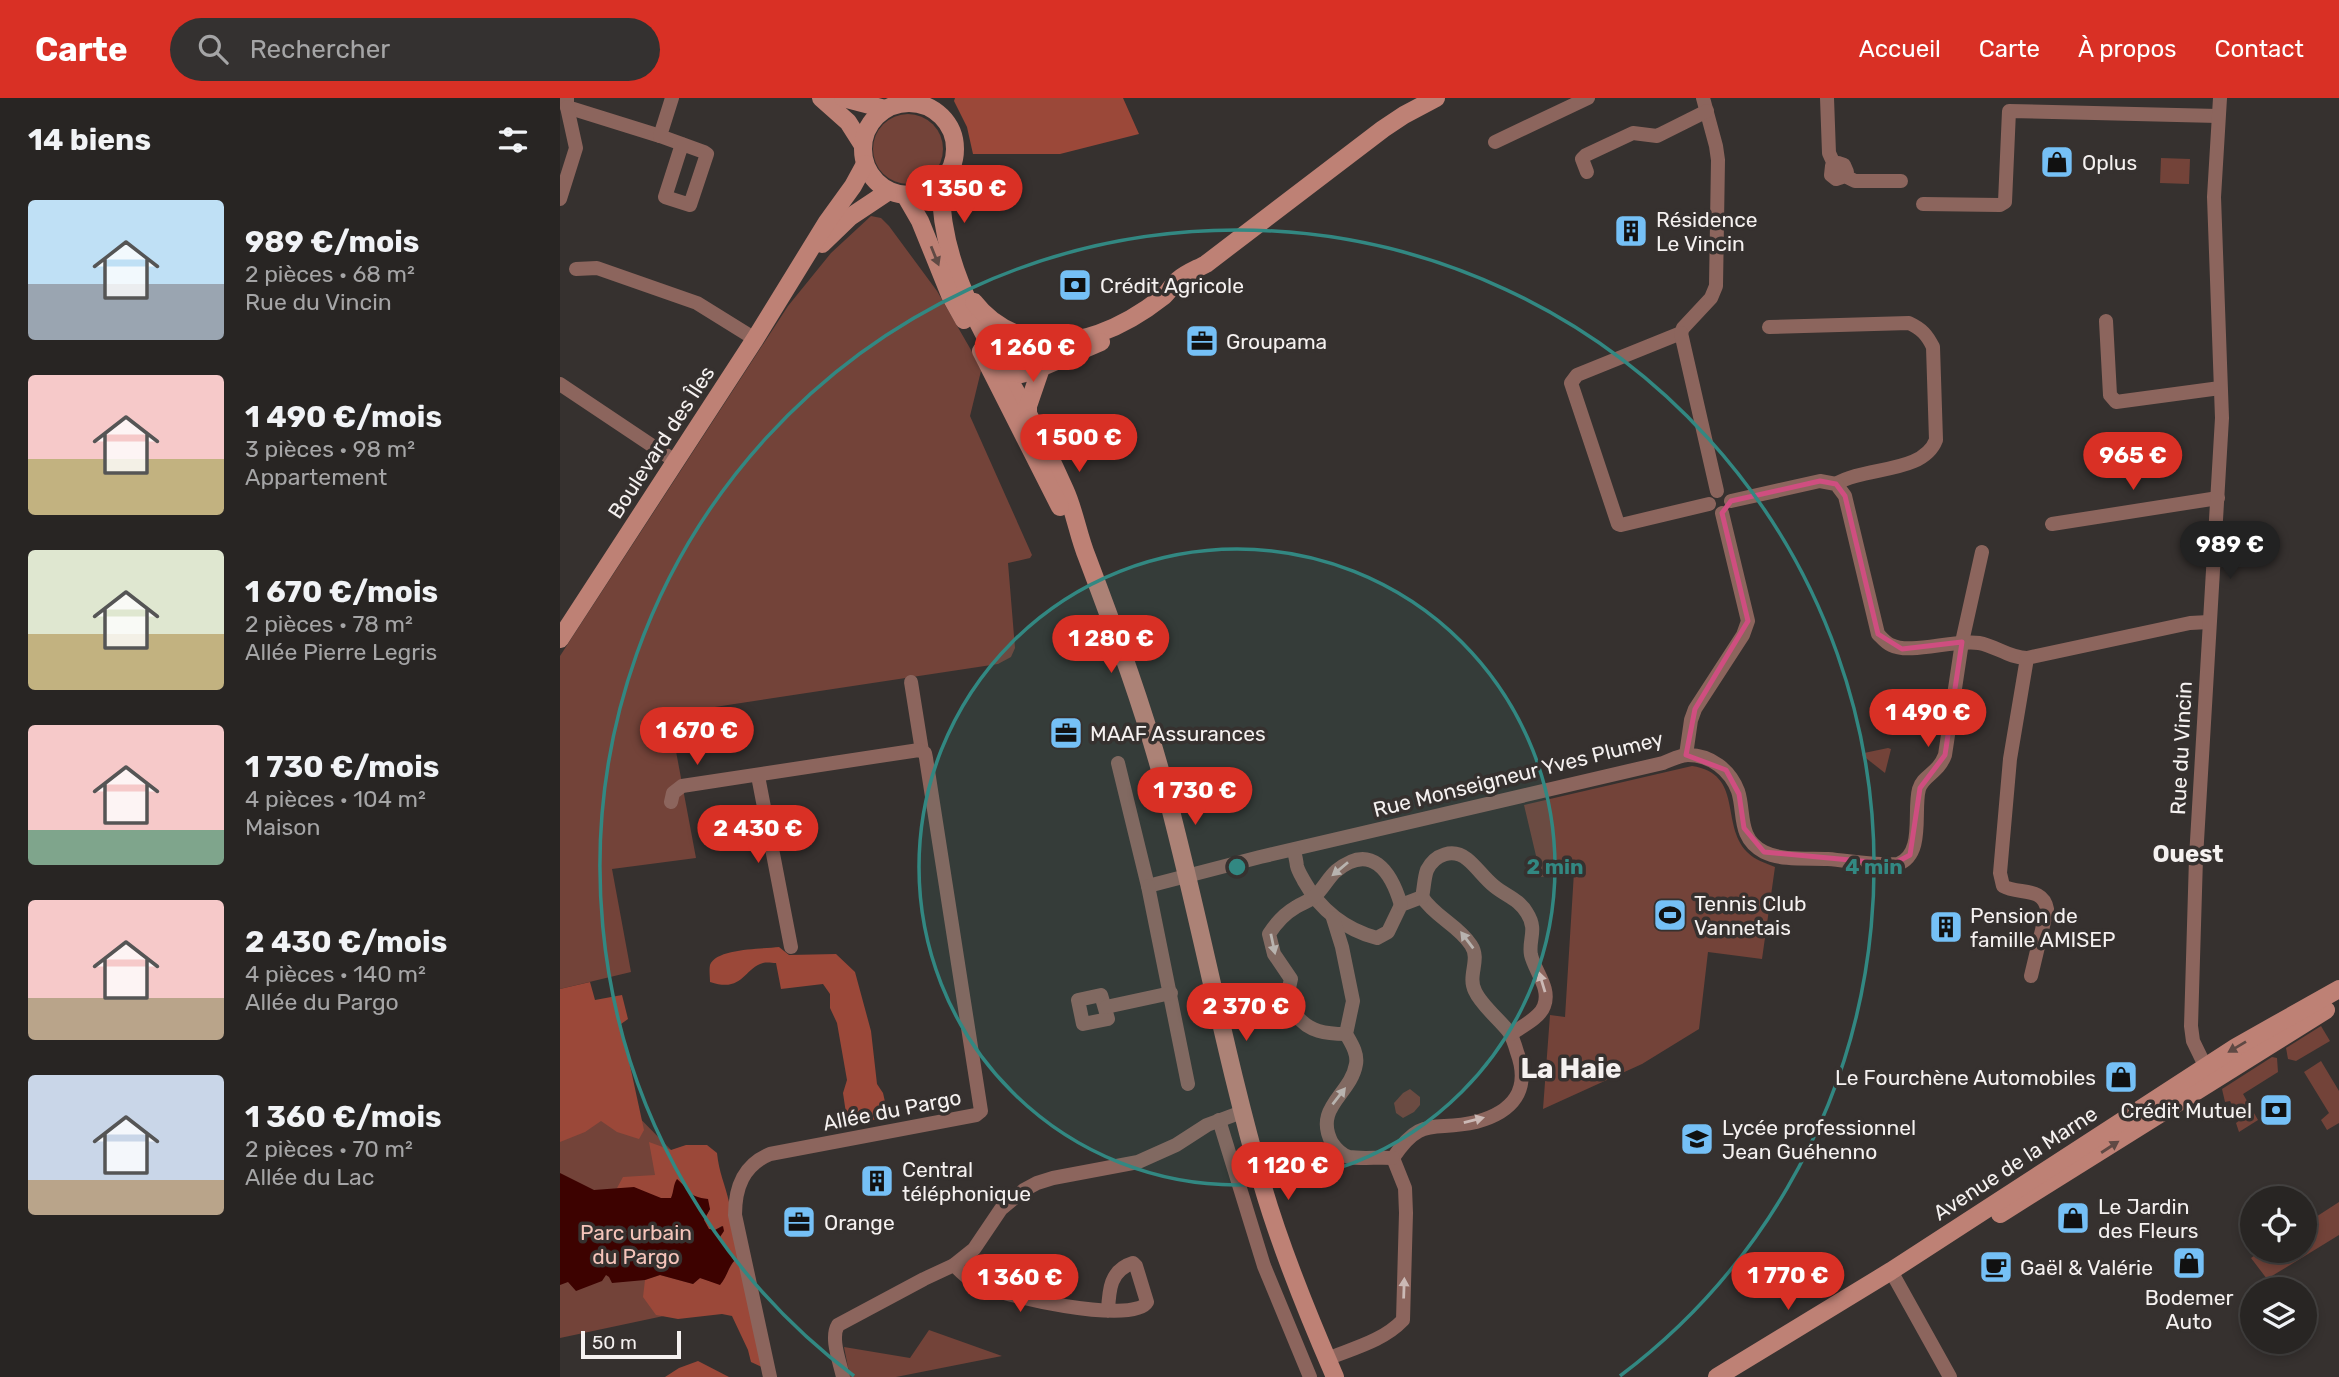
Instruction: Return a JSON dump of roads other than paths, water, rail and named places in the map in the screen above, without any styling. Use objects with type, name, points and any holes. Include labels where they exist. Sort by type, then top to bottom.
[{"type":"main road","points":[[821,98],[848,122],[862,144],[870,175],[897,193],[920,221],[950,295],[1085,553]]},
{"type":"main road","points":[[843,98],[885,109]]},
{"type":"main road","points":[[897,193],[918,194],[931,189],[947,174],[954,156],[953,136],[944,118],[944,98]]},
{"type":"main road","points":[[956,272],[976,305],[991,320],[1016,334],[1055,342],[1091,337],[1166,294],[1185,289],[1206,264],[1383,129],[1436,98]]},
{"type":"main road","points":[[862,144],[866,130],[874,118],[894,105],[914,100],[944,118]]},
{"type":"main road","name":"Boulevard des Îles","points":[[560,639],[865,164]]},
{"type":"main road","points":[[941,181],[941,214],[956,272],[974,317],[1028,413],[1067,494],[1085,553],[1129,669],[1188,876],[1242,1112],[1264,1189],[1288,1262],[1335,1377]]},
{"type":"main road","name":"Boulevard des Îles","points":[[798,269],[836,229],[897,193]]},
{"type":"main road","points":[[980,350],[996,368],[1005,373],[1021,374],[1041,369],[1110,339],[1142,310]]},
{"type":"main road","points":[[1028,413],[1041,369]]},
{"type":"main road","name":"Avenue de la Marne","points":[[1739,1377],[2339,989]]},
{"type":"main road","name":"Avenue de la Marne","points":[[2208,1074],[2339,1002]]},
{"type":"main road","name":"Avenue de la Marne","points":[[1717,1377],[1894,1275]]},
{"type":"street","points":[[660,136],[672,98]]},
{"type":"street","points":[[1495,142],[1588,98]]},
{"type":"street","points":[[1827,98],[1829,153],[1833,164],[1844,165],[1847,172],[1845,176],[1855,181],[1901,181]]},
{"type":"street","name":"Rue du Vincin","points":[[2208,1074],[2193,1041],[2191,1016],[2196,858],[2222,418],[2214,197],[2220,98]]},
{"type":"street","points":[[567,102],[682,144]]},
{"type":"street","points":[[560,200],[576,148],[567,102]]},
{"type":"street","points":[[1587,172],[1583,163],[1586,155],[1633,133],[1657,136],[1705,104],[1718,160],[1718,273],[1711,298],[1681,333],[1577,375],[1571,383],[1618,524],[1621,526],[1716,503],[1728,495],[1731,500],[1820,481],[1836,484],[1845,496],[1878,634],[1889,645],[1902,649],[1962,642],[1981,643],[2008,655],[2027,658],[2190,622],[2209,622]]},
{"type":"street","points":[[1923,204],[2000,205],[2005,202],[2008,113],[2011,110],[2218,116]]},
{"type":"street","points":[[576,269],[597,268],[692,301],[755,339]]},
{"type":"street","points":[[2106,321],[2110,395],[2116,402],[2220,388]]},
{"type":"street","points":[[1769,327],[1909,323],[1920,328],[1933,347],[1936,440],[1933,449],[1917,461],[1847,477],[1836,484]]},
{"type":"street","points":[[1681,333],[1716,503],[1748,621],[1743,635],[1695,709],[1686,755]]},
{"type":"street","points":[[560,384],[675,461]]},
{"type":"street","points":[[2053,523],[2218,498]]},
{"type":"street","points":[[1962,642],[1982,552]]},
{"type":"street","name":"Rue Monseigneur Yves Plumey","points":[[1148,886],[1663,763],[1686,755],[1711,761],[1726,770],[1739,794],[1740,816],[1744,828],[1752,841],[1764,852],[1795,857],[1893,864],[1903,862],[1913,849],[1920,788],[1925,779],[1941,766],[1945,755],[1962,642]]},
{"type":"street","points":[[2027,658],[2010,759],[2000,873],[2003,886],[2037,893],[2047,903],[2048,909],[2031,976]]},
{"type":"street","name":"Allée du Pargo","points":[[770,1377],[736,1215],[737,1191],[750,1165],[769,1154],[976,1115],[981,1111],[926,758],[922,751],[911,682]]},
{"type":"street","points":[[671,802],[673,793],[682,786],[922,751]]},
{"type":"street","points":[[1118,763],[1148,886],[1188,1084]]},
{"type":"street","points":[[758,776],[791,947]]},
{"type":"street","points":[[1293,850],[1297,867],[1313,898],[1333,918],[1353,1001],[1346,1034],[1356,1052],[1356,1064],[1351,1080],[1331,1105],[1327,1116],[1328,1130],[1333,1143],[1340,1152],[1349,1157],[1393,1158]]},
{"type":"street","points":[[1422,897],[1428,869],[1438,857],[1452,852],[1471,862],[1496,888],[1519,902],[1529,916],[1534,932],[1531,954],[1546,993],[1544,1008],[1531,1021],[1511,1034]]},
{"type":"street","points":[[1333,918],[1363,934],[1377,938],[1388,932],[1401,905],[1397,890],[1385,872],[1374,862],[1362,858],[1352,859],[1333,873],[1313,898],[1296,906],[1269,934],[1274,954],[1291,979],[1287,994],[1289,1006],[1298,1019],[1308,1029],[1329,1034],[1346,1034]]},
{"type":"street","points":[[1401,905],[1422,897]]},
{"type":"street","points":[[1393,1158],[1412,1134],[1425,1128],[1476,1122],[1511,1105],[1521,1090],[1523,1074],[1511,1034],[1475,991],[1472,976],[1476,957],[1474,948],[1463,933],[1438,914],[1422,897]]},
{"type":"street","points":[[1105,1007],[1171,993]]},
{"type":"street","points":[[843,1377],[835,1338],[838,1325],[954,1265],[974,1249],[1002,1209],[1024,1190],[1054,1178],[1138,1162],[1176,1145],[1219,1120],[1242,1112]]},
{"type":"street","points":[[1219,1120],[1264,1266],[1310,1377]]},
{"type":"street","points":[[1327,1359],[1394,1330],[1404,1320],[1405,1188],[1393,1158]]},
{"type":"street","points":[[954,1265],[975,1283],[1005,1293],[1066,1306],[1108,1311]]},
{"type":"street","points":[[1894,1275],[1950,1377]]},
{"type":"place","name":"Oplus","points":[[2057,162]]},
{"type":"place","name":"Résidence Le Vincin","points":[[1631,231]]},
{"type":"place","name":"Crédit Agricole","points":[[1075,285]]},
{"type":"place","name":"Groupama","points":[[1202,341]]},
{"type":"place","name":"MAAF Assurances","points":[[1066,733]]},
{"type":"place","name":"Tennis Club Vannetais","points":[[1670,915]]},
{"type":"place","name":"Pension de famille AMISEP","points":[[1946,927]]},
{"type":"place","name":"Le Fourchène Automobiles","points":[[2121,1077]]},
{"type":"place","name":"Crédit Mutuel","points":[[2276,1110]]},
{"type":"place","name":"Lycée professionnel Jean Guéhenno","points":[[1697,1139]]},
{"type":"place","name":"Central téléphonique","points":[[877,1181]]},
{"type":"place","name":"Le Jardin des Fleurs","points":[[2073,1218]]},
{"type":"place","name":"Orange","points":[[799,1222]]},
{"type":"place","name":"Bodemer Auto","points":[[2189,1263]]},
{"type":"place","name":"Gaël & Valérie","points":[[1996,1267]]},
{"type":"district","name":"Ouest","points":[[2188,854]]},
{"type":"district","name":"La Haie","points":[[1571,1068]]},
{"type":"park label","name":"Parc urbain du Pargo","points":[[636,1244]]}]
